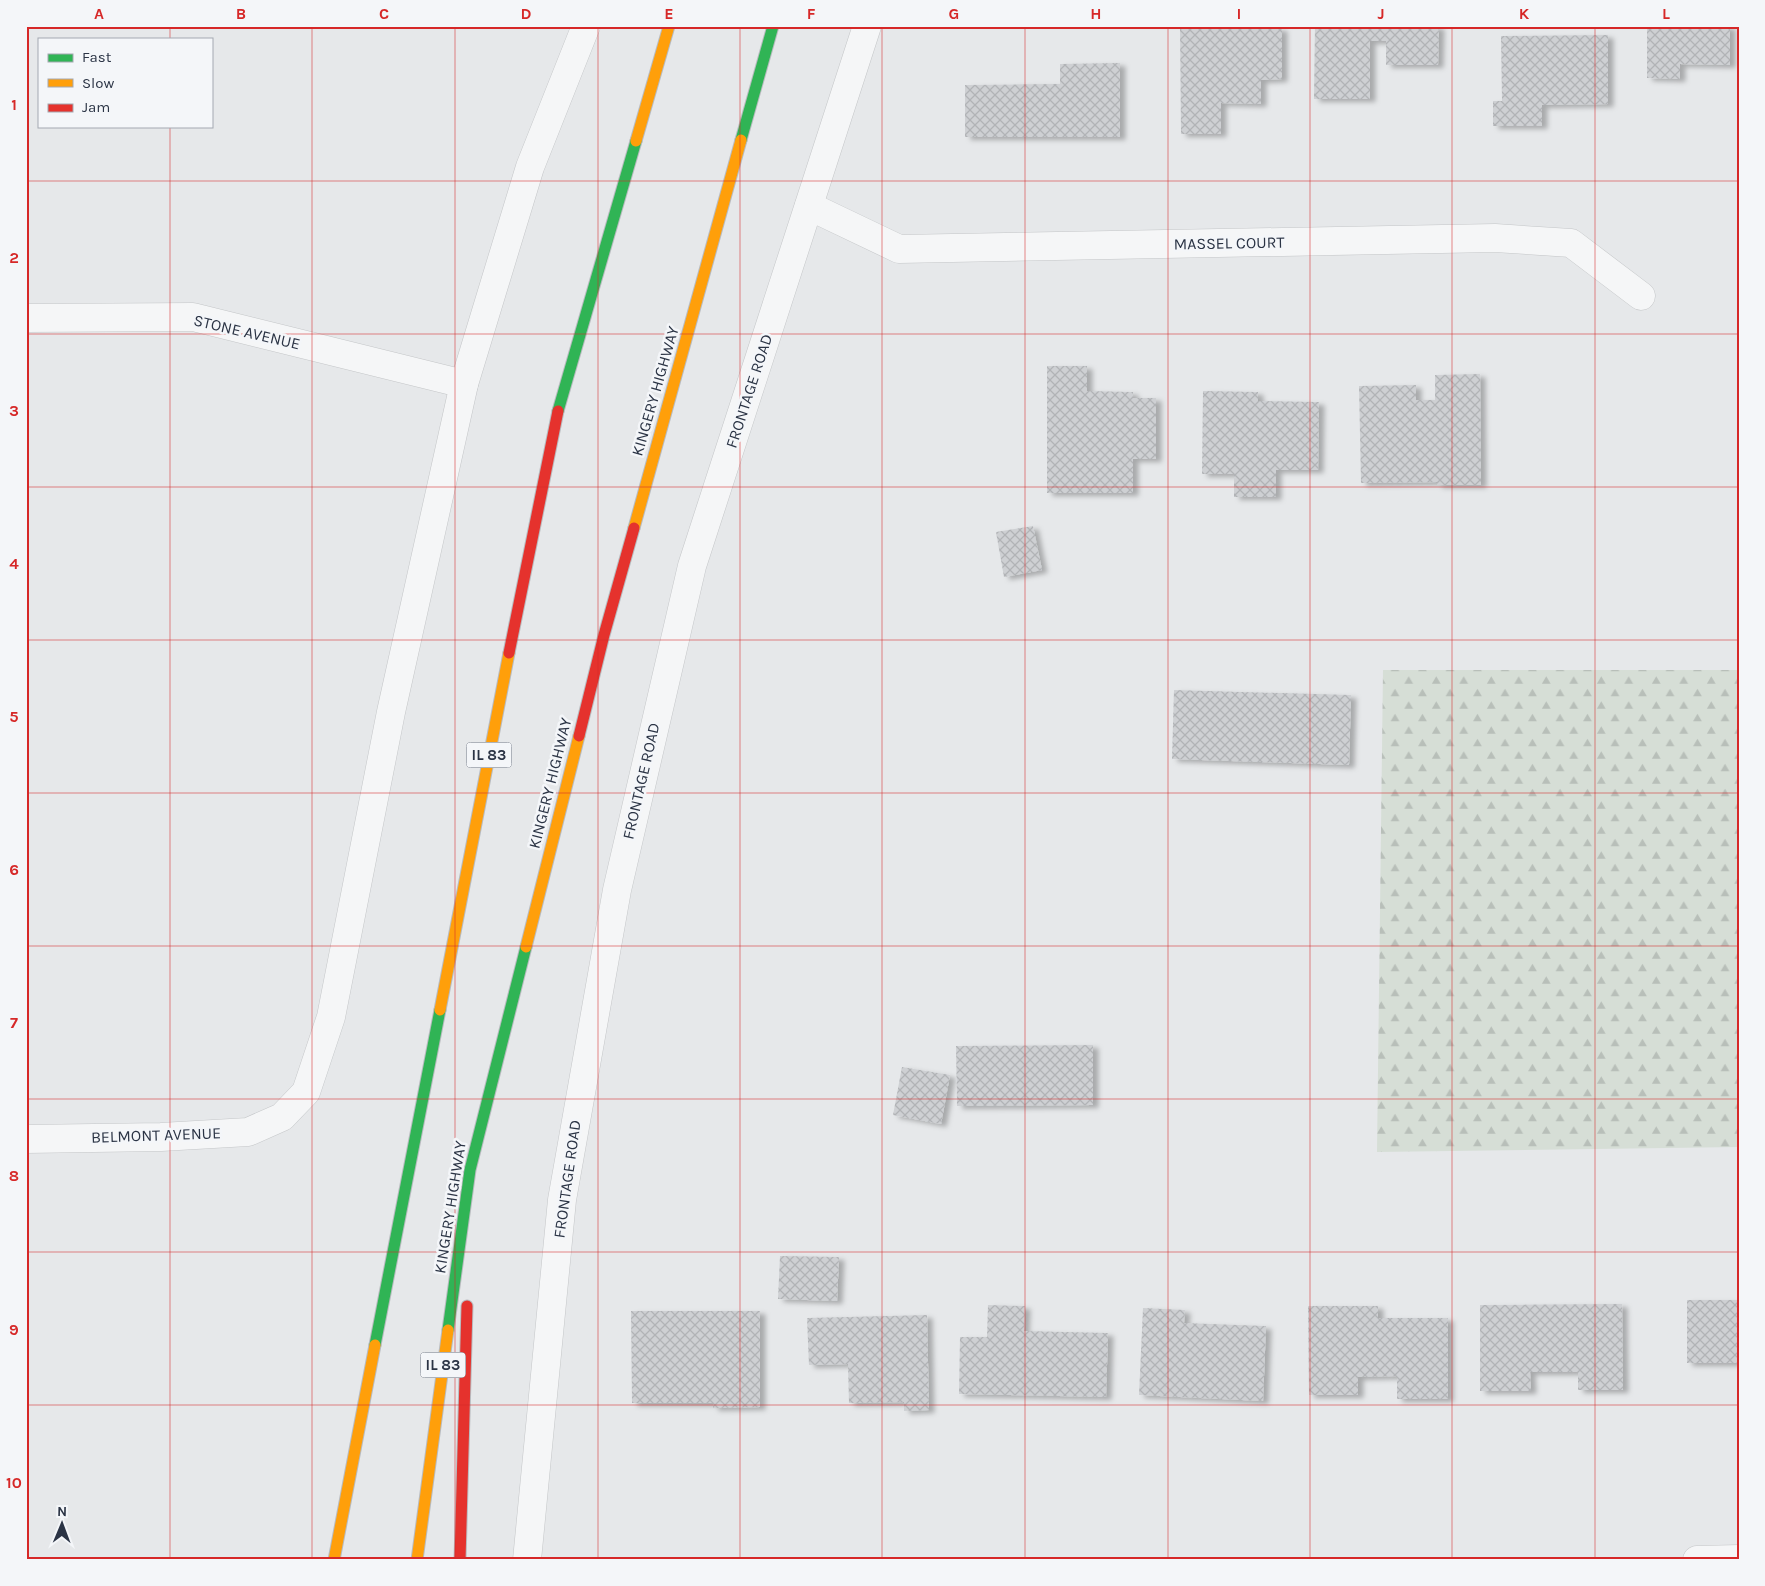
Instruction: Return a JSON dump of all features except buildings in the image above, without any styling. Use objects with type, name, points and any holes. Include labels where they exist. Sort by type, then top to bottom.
[{"type":"highway","name":"IL 83","points":[[344,1560],[347,1492],[556,417],[669,26]]},
{"type":"highway","name":"KINGERY HIGHWAY","points":[[417,1560],[470,1170],[604,635],[773,26]]},
{"type":"highway","points":[[467,1277],[470,1170]]},
{"type":"highway","points":[[460,1560],[467,1296]]},
{"type":"highway","points":[[334,1560],[347,1492]]},
{"type":"street","points":[[464,384],[530,167],[586,26]]},
{"type":"street","name":"FRONTAGE ROAD","points":[[527,1560],[562,1200],[616,890],[692,566],[867,26]]},
{"type":"street","name":"MASSEL COURT","points":[[809,206],[899,249],[1495,238],[1571,243],[1641,296]]},
{"type":"street","name":"STONE AVENUE","points":[[26,318],[193,317],[464,384]]},
{"type":"street","name":"BELMONT AVENUE","points":[[26,1138],[161,1137],[248,1132],[282,1117],[306,1092],[331,1017],[391,712],[464,384]]},
{"type":"street","points":[[1697,1560],[1739,1560]]},
{"type":"green space","points":[[1383,670],[1739,670],[1739,1147],[1377,1152]]},
{"type":"traffic: fast","points":[[741,140],[773,26]]},
{"type":"traffic: fast","points":[[558,411],[636,141]]},
{"type":"traffic: fast","points":[[448,1330],[470,1170],[526,947]]},
{"type":"traffic: fast","points":[[375,1345],[440,1010]]},
{"type":"traffic: slow","points":[[636,141],[669,26]]},
{"type":"traffic: slow","points":[[634,528],[741,140]]},
{"type":"traffic: slow","points":[[440,1010],[509,653]]},
{"type":"traffic: slow","points":[[526,947],[579,736]]},
{"type":"traffic: slow","points":[[417,1560],[448,1330]]},
{"type":"traffic: slow","points":[[334,1560],[375,1345]]},
{"type":"traffic: jam","points":[[509,653],[558,411]]},
{"type":"traffic: jam","points":[[579,736],[604,635],[634,528]]},
{"type":"traffic: jam","points":[[460,1560],[467,1306]]}]
